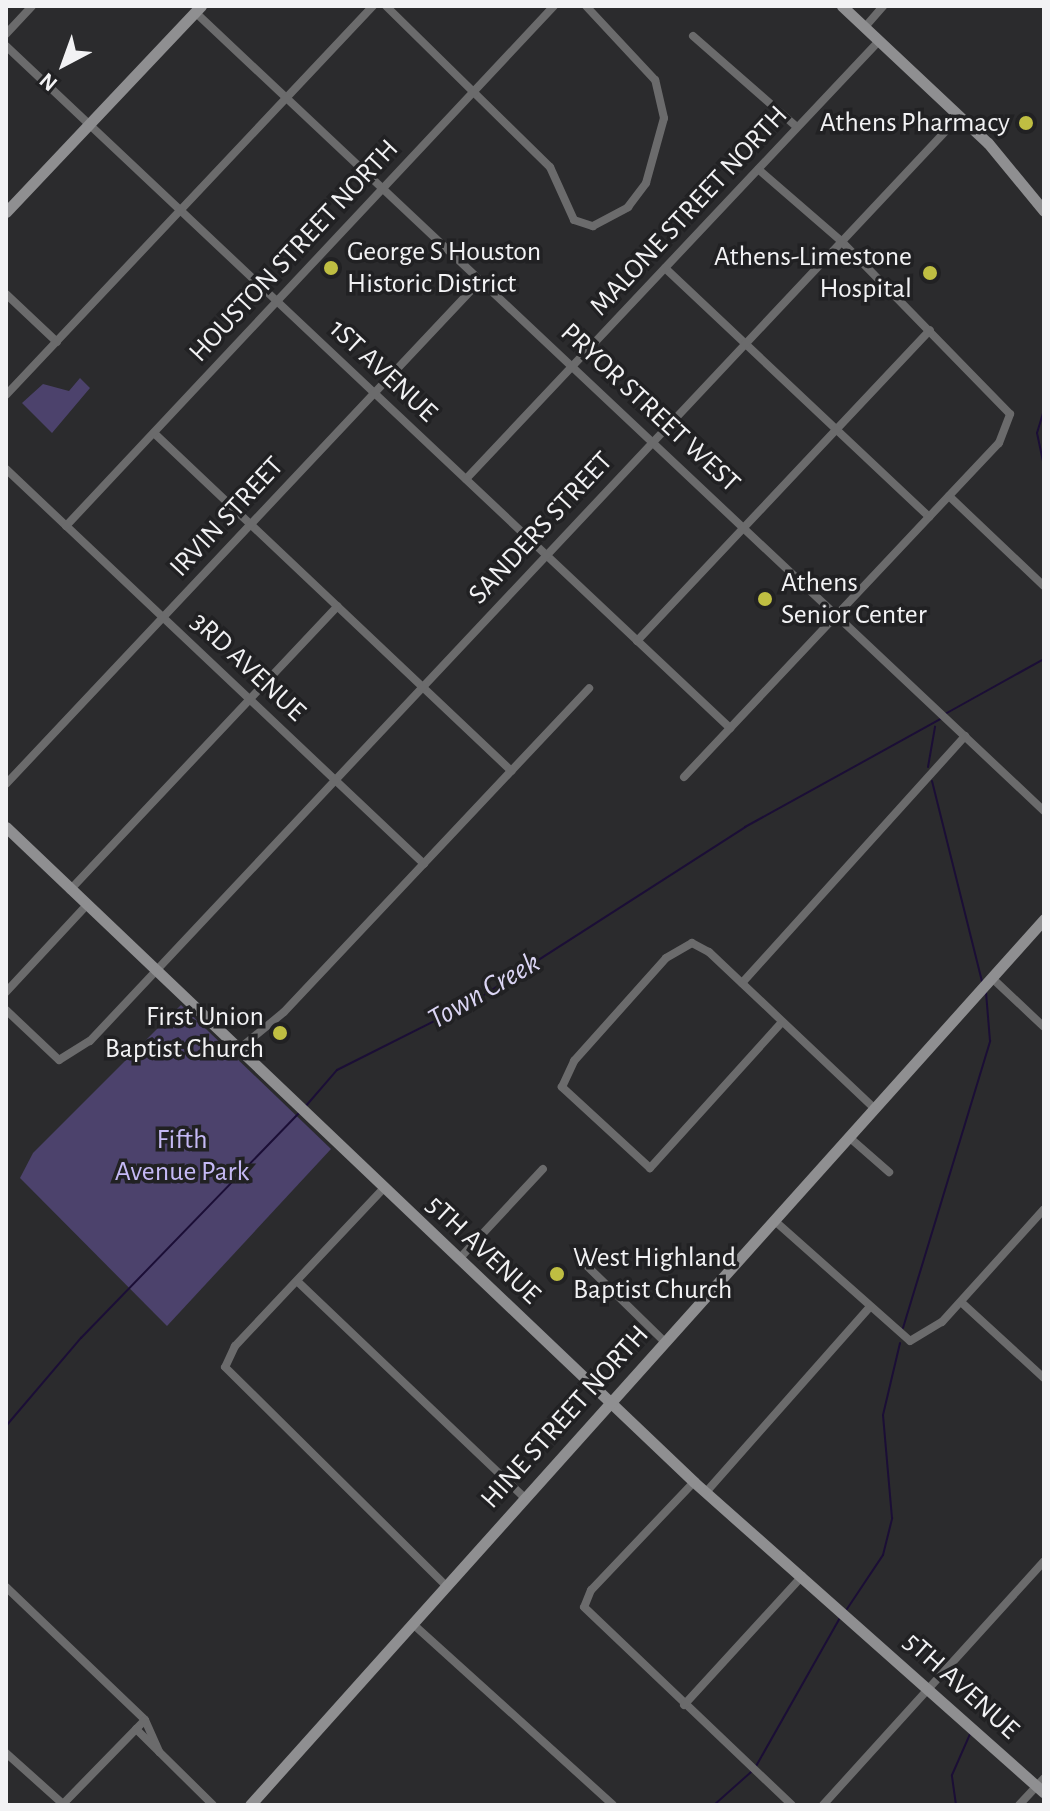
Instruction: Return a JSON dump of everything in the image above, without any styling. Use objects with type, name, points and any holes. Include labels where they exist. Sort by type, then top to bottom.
[{"type":"street","points":[[6,34],[32,6]]},
{"type":"street","points":[[6,395],[373,6]]},
{"type":"street","points":[[386,6],[550,167],[574,220],[593,226],[612,220],[655,166],[662,98],[643,64],[586,6]]},
{"type":"street","name":"HOUSTON STREET NORTH","points":[[66,526],[554,6]]},
{"type":"street","points":[[842,6],[959,117],[1044,211]]},
{"type":"street","points":[[865,27],[883,6]]},
{"type":"street","points":[[6,212],[195,8]]},
{"type":"street","name":"PRYOR STREET WEST","points":[[195,8],[286,98],[1044,811]]},
{"type":"street","points":[[693,36],[797,127]]},
{"type":"street","name":"MALONE STREET NORTH","points":[[466,479],[878,42]]},
{"type":"street","name":"1ST AVENUE","points":[[6,46],[730,728]]},
{"type":"street","name":"SANDERS STREET","points":[[6,1010],[43,1047],[69,1059],[156,972],[840,240],[959,117]]},
{"type":"street","points":[[684,777],[999,443],[1010,414],[840,240],[758,169]]},
{"type":"street","points":[[665,268],[929,517]]},
{"type":"street","name":"IRVIN STREET","points":[[6,784],[480,281]]},
{"type":"street","points":[[6,294],[57,342]]},
{"type":"street","points":[[637,641],[930,330]]},
{"type":"street","points":[[154,433],[512,771]]},
{"type":"street","name":"3RD AVENUE","points":[[6,469],[424,864]]},
{"type":"street","points":[[949,496],[1044,586]]},
{"type":"street","points":[[70,890],[338,606]]},
{"type":"street","points":[[239,1049],[284,1012],[589,688]]},
{"type":"street","points":[[742,983],[965,736]]},
{"type":"street","name":"5TH AVENUE","points":[[6,827],[694,1482],[1042,1786]]},
{"type":"street","points":[[6,992],[86,906]]},
{"type":"street","name":"HINE STREET NORTH","points":[[250,1805],[776,1222],[1044,919]]},
{"type":"street","points":[[782,1022],[660,1162],[640,1164],[567,1096],[563,1077],[671,954],[692,943],[742,983],[875,1109]]},
{"type":"street","points":[[992,978],[1044,1027]]},
{"type":"street","points":[[850,1138],[889,1172]]},
{"type":"street","points":[[459,1259],[543,1169]]},
{"type":"street","points":[[383,1189],[235,1346],[225,1367],[446,1586]]},
{"type":"street","points":[[776,1222],[902,1337],[928,1335],[1044,1209]]},
{"type":"street","points":[[586,1265],[665,1342]]},
{"type":"street","points":[[297,1281],[525,1498]]},
{"type":"street","points":[[961,1302],[1044,1378]]},
{"type":"street","points":[[707,1491],[869,1308]]},
{"type":"street","points":[[694,1482],[591,1590],[584,1607],[792,1805]]},
{"type":"street","points":[[823,1805],[1044,1561]]},
{"type":"street","points":[[684,1705],[802,1576]]},
{"type":"street","points":[[6,1587],[145,1720],[159,1752]]},
{"type":"street","points":[[414,1625],[613,1805]]},
{"type":"street","points":[[6,1753],[63,1804],[145,1720]]},
{"type":"street","points":[[136,1729],[213,1805]]},
{"type":"street","points":[[1019,1805],[1042,1786]]},
{"type":"green space","points":[[80,378],[90,388],[52,433],[22,403],[43,384],[69,391]]},
{"type":"green space","name":"Fifth Avenue Park","points":[[181,1005],[331,1149],[167,1326],[20,1178],[33,1153]]},
{"type":"waterway","name":"Town Creek","points":[[1044,410],[1037,433],[1044,467]]},
{"type":"waterway","name":"Town Creek","points":[[945,714],[1044,659]]},
{"type":"waterway","name":"Town Creek","points":[[305,1107],[337,1070],[476,1000],[745,827],[941,719]]},
{"type":"waterway","points":[[928,767],[935,727]]},
{"type":"waterway","points":[[932,781],[982,982]]},
{"type":"waterway","points":[[903,1328],[990,1041],[986,992]]},
{"type":"waterway","name":"Town Creek","points":[[6,1426],[81,1338],[300,1112]]},
{"type":"waterway","points":[[847,1609],[883,1555],[892,1518],[883,1415],[900,1343]]},
{"type":"waterway","points":[[755,1768],[840,1618]]},
{"type":"waterway","points":[[956,1805],[952,1775],[970,1734]]},
{"type":"waterway","points":[[714,1805],[751,1772]]},
{"type":"place","name":"Athens Pharmacy","points":[[1026,123]]},
{"type":"place","name":"George S Houston Historic District","points":[[331,268]]},
{"type":"place","name":"Athens-Limestone Hospital","points":[[930,273]]},
{"type":"place","name":"Athens Senior Center","points":[[765,599]]},
{"type":"place","name":"First Union Baptist Church","points":[[280,1033]]},
{"type":"place","name":"West Highland Baptist Church","points":[[557,1274]]}]
